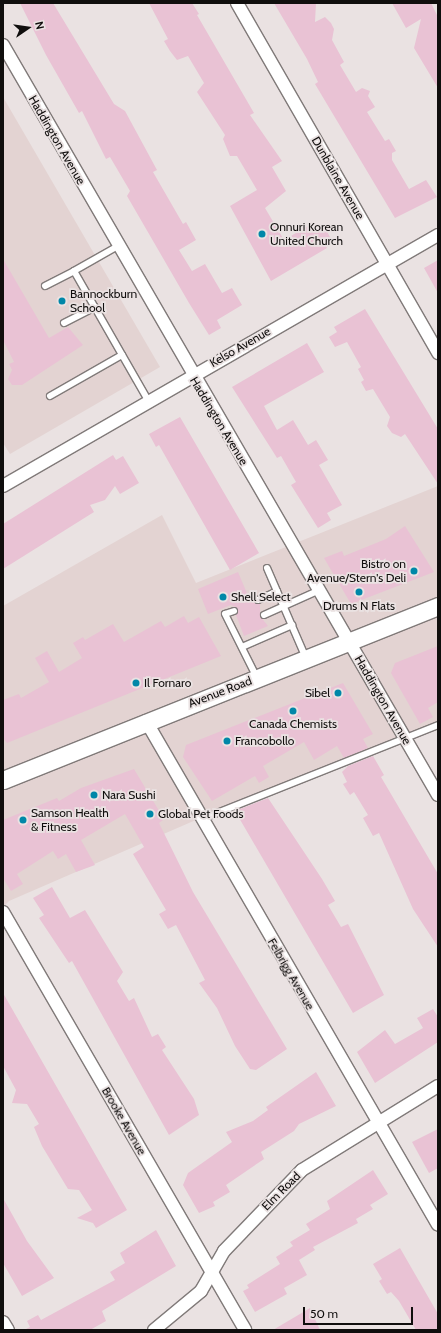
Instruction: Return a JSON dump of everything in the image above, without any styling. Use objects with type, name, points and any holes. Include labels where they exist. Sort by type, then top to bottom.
[{"type":"main road","name":"Avenue Road","points":[[3,780],[146,721],[350,642],[438,606]]},
{"type":"street","name":"Dunblaine Avenue","points":[[237,3],[438,353]]},
{"type":"street","name":"Haddington Avenue","points":[[3,45],[192,375],[320,590],[438,795]]},
{"type":"street","name":"Kelso Avenue","points":[[5,480],[438,235]]},
{"type":"street","name":"Felbrigg Avenue","points":[[146,721],[201,820],[438,1225]]},
{"type":"street","name":"Brooke Avenue","points":[[3,912],[245,1330]]},
{"type":"street","name":"Elm Road","points":[[154,1330],[201,1291],[211,1271],[224,1251],[291,1180],[318,1158],[438,1086]]},
{"type":"street","points":[[3,1322],[8,1330]]},
{"type":"lane","points":[[45,286],[118,246]]},
{"type":"lane","points":[[74,271],[148,400]]},
{"type":"lane","points":[[64,322],[95,307]]},
{"type":"lane","points":[[50,396],[122,355]]},
{"type":"lane","points":[[267,568],[306,659]]},
{"type":"lane","points":[[264,615],[320,590]]},
{"type":"lane","points":[[258,600],[277,591]]},
{"type":"lane","points":[[234,611],[225,614],[257,678]]},
{"type":"lane","points":[[232,628],[239,625]]},
{"type":"lane","points":[[242,648],[292,625]]},
{"type":"lane","points":[[201,820],[438,725]]},
{"type":"shaded area","name":"Bannockburn School","points":[[3,97],[160,367],[10,454],[3,443]]},
{"type":"shaded area","points":[[438,486],[438,724],[212,813],[9,901],[3,907],[3,606],[162,515],[196,583]]},
{"type":"building","points":[[20,3],[53,3],[114,104],[125,111],[157,170],[153,172],[183,224],[186,222],[196,240],[179,250],[192,271],[205,264],[222,293],[232,288],[242,305],[217,320],[221,328],[209,335],[189,303],[127,196],[130,191],[110,157],[106,159],[82,111],[79,113],[46,55]]},
{"type":"building","points":[[149,3],[192,3],[199,14],[197,15],[254,113],[250,115],[282,161],[272,167],[286,191],[265,208],[284,240],[313,223],[316,228],[323,224],[331,239],[324,243],[327,248],[271,281],[230,206],[257,190],[237,156],[230,156],[223,139],[225,135],[197,92],[204,83],[188,56],[177,60],[170,51],[164,41],[168,39]]},
{"type":"building","points":[[274,3],[316,3],[315,22],[325,17],[331,23],[334,29],[332,40],[344,62],[340,65],[356,92],[362,88],[370,91],[368,96],[375,107],[367,112],[385,141],[389,139],[396,151],[392,153],[392,160],[409,189],[426,180],[437,197],[395,218],[315,84],[318,82],[307,59]]},
{"type":"building","points":[[392,3],[431,3],[438,17],[438,88],[414,48],[421,19],[406,28]]},
{"type":"building","points":[[3,259],[49,338],[68,327],[83,345],[22,385],[12,385],[8,379],[12,370],[9,364],[14,362],[3,340]]},
{"type":"building","points":[[438,260],[438,293],[424,268]]},
{"type":"building","points":[[365,309],[438,429],[438,484],[405,434],[401,437],[392,433],[387,426],[390,417],[373,389],[366,391],[361,382],[364,380],[358,369],[361,367],[347,342],[335,347],[329,337],[337,332],[334,327]]},
{"type":"building","points":[[307,343],[324,372],[264,406],[277,430],[293,420],[308,445],[316,440],[328,460],[319,465],[342,505],[327,513],[331,520],[318,528],[291,485],[296,482],[281,456],[277,458],[232,387]]},
{"type":"building","points":[[180,417],[259,553],[230,570],[159,445],[156,447],[149,434]]},
{"type":"building","points":[[113,455],[116,460],[123,456],[139,483],[120,494],[115,486],[105,500],[90,505],[94,512],[3,569],[3,524]]},
{"type":"building","points":[[405,526],[434,572],[351,604],[324,558],[342,551],[344,556],[386,539]]},
{"type":"building","points":[[238,572],[249,598],[256,595],[254,602],[260,604],[260,616],[268,626],[244,636],[236,615],[237,608],[231,605],[208,614],[198,589]]},
{"type":"building","points":[[184,616],[188,623],[199,617],[221,656],[7,743],[3,738],[3,700],[19,694],[21,698],[49,682],[35,658],[47,651],[59,672],[82,658],[73,643],[83,637],[85,640],[113,624],[124,642],[161,621],[165,627]]},
{"type":"building","points":[[438,646],[438,702],[428,708],[433,717],[420,724],[391,673],[395,663]]},
{"type":"building","points":[[343,683],[373,734],[363,739],[368,748],[344,758],[337,746],[314,760],[304,742],[263,766],[269,777],[259,783],[255,776],[212,801],[183,757],[186,745]]},
{"type":"building","points":[[373,756],[384,775],[381,777],[438,874],[438,947],[413,909],[379,833],[373,836],[363,818],[368,815],[354,792],[350,795],[343,784],[347,782],[342,772],[348,766]]},
{"type":"building","points":[[134,769],[161,814],[163,820],[159,823],[193,892],[287,1049],[256,1070],[250,1069],[235,1046],[217,1008],[199,983],[205,980],[176,925],[168,929],[159,914],[166,910],[133,854],[144,847],[125,814],[81,840],[95,865],[76,872],[66,854],[58,859],[53,851],[17,874],[23,884],[11,891],[3,878],[3,820],[57,798],[59,801],[81,788]]},
{"type":"building","points":[[268,798],[335,901],[328,905],[341,927],[348,924],[384,995],[353,1013],[235,811]]},
{"type":"building","points":[[52,887],[70,918],[85,910],[123,972],[117,981],[129,1001],[134,998],[152,1037],[158,1034],[166,1047],[162,1050],[194,1099],[199,1115],[169,1135],[72,961],[69,963],[39,918],[44,915],[33,898]]},
{"type":"building","points":[[3,993],[127,1210],[96,1228],[93,1223],[77,1218],[92,1210],[79,1190],[68,1189],[42,1146],[34,1127],[39,1124],[27,1104],[12,1103],[16,1090],[3,1066]]},
{"type":"building","points":[[433,1009],[438,1017],[438,1042],[375,1083],[357,1052],[385,1030],[395,1044],[423,1028],[417,1018]]},
{"type":"building","points":[[316,1072],[336,1106],[299,1124],[294,1131],[261,1152],[264,1159],[226,1185],[230,1192],[213,1202],[215,1206],[199,1213],[183,1185],[188,1173],[232,1142],[226,1132],[253,1121],[268,1110],[266,1107]]},
{"type":"building","points":[[438,1129],[438,1168],[429,1173],[412,1142]]},
{"type":"building","points":[[373,1170],[388,1194],[370,1205],[373,1209],[356,1219],[358,1223],[313,1247],[315,1250],[299,1260],[307,1275],[284,1288],[287,1294],[255,1312],[243,1291],[249,1288],[247,1285],[280,1264],[276,1257],[293,1246],[290,1242],[310,1230],[306,1224],[330,1209],[327,1201]]},
{"type":"building","points":[[3,1198],[27,1241],[54,1278],[22,1296],[3,1263]]},
{"type":"building","points":[[156,1230],[176,1266],[102,1311],[106,1321],[90,1330],[24,1330],[30,1327],[27,1321],[38,1315],[41,1320],[115,1280],[110,1272],[125,1263],[120,1253]]},
{"type":"building","points":[[400,1248],[438,1314],[438,1330],[416,1330],[399,1301],[391,1292],[387,1294],[379,1281],[382,1279],[373,1264]]},
{"type":"building","points":[[310,1308],[320,1330],[273,1330]]},
{"type":"place","name":"Onnuri Korean United Church","points":[[262,234]]},
{"type":"place","name":"Bannockburn School","points":[[62,301]]},
{"type":"place","name":"Bistro on Avenue/Stern's Deli","points":[[414,571]]},
{"type":"place","name":"Drums N Flats","points":[[359,592]]},
{"type":"place","name":"Shell Select","points":[[223,597]]},
{"type":"place","name":"Il Fornaro","points":[[136,683]]},
{"type":"place","name":"Sibel","points":[[338,693]]},
{"type":"place","name":"Canada Chemists","points":[[293,711]]},
{"type":"place","name":"Francobollo","points":[[227,741]]},
{"type":"place","name":"Nara Sushi","points":[[94,795]]},
{"type":"place","name":"Global Pet Foods","points":[[150,814]]},
{"type":"place","name":"Samson Health & Fitness","points":[[23,820]]}]
